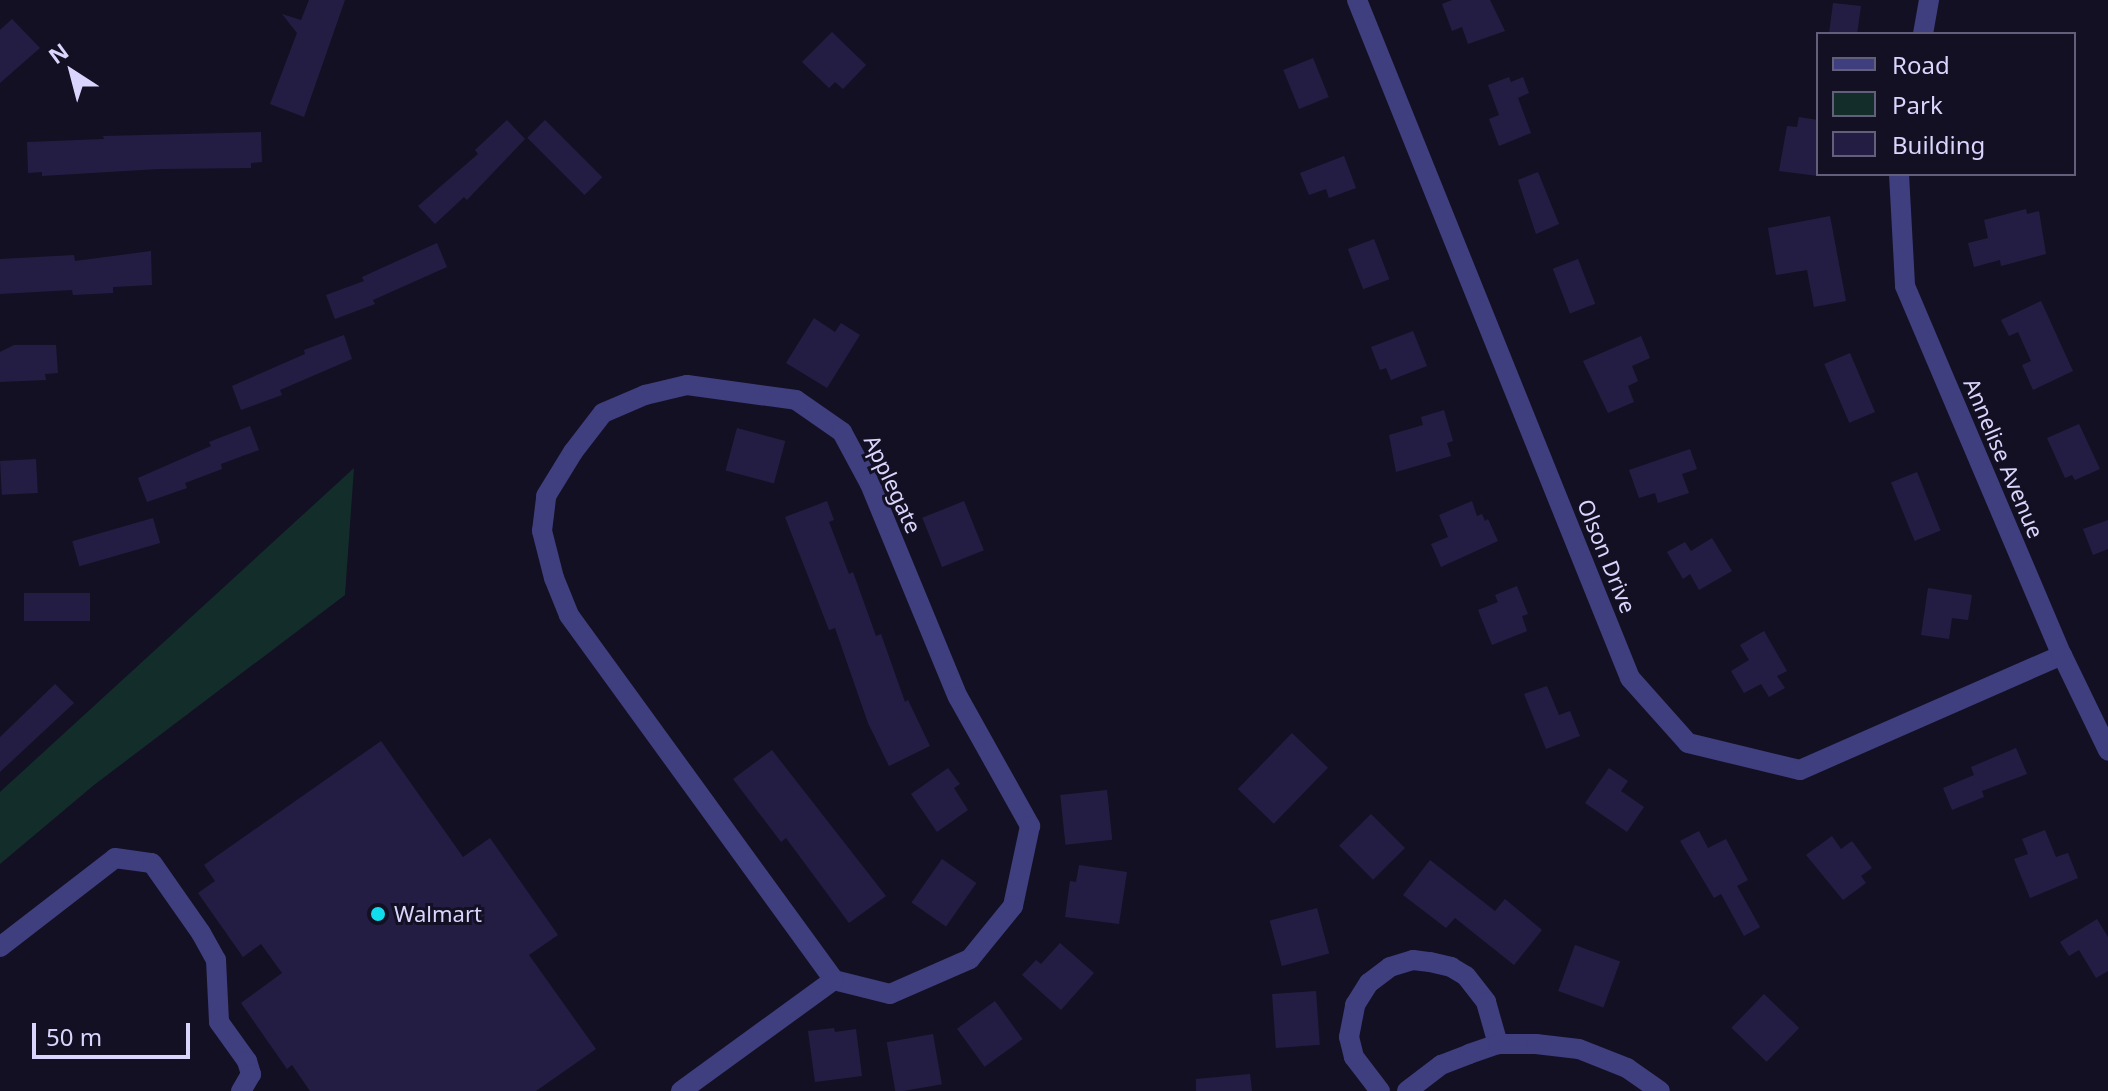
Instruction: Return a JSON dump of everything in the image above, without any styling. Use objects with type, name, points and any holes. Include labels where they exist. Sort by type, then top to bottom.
[{"type":"street","name":"Olson Drive","points":[[1357,0],[1630,678],[1688,743],[1800,770],[2062,655]]},
{"type":"street","points":[[1923,32],[1929,0]]},
{"type":"street","name":"Annelise Avenue","points":[[1899,176],[1905,286],[2062,655],[2108,750]]},
{"type":"street","name":"Applegate","points":[[687,385],[796,400],[842,432],[870,484],[958,697],[1030,826],[1013,906],[970,959],[890,994],[834,980],[569,615],[554,578],[542,531],[546,496],[573,452],[603,413],[645,395],[687,385]]},
{"type":"street","points":[[0,947],[115,858],[152,863],[216,960],[219,1022],[247,1061],[251,1074],[241,1091]]},
{"type":"street","points":[[1380,1091],[1354,1057],[1349,1037],[1355,1005],[1369,983],[1390,967],[1413,960],[1430,962],[1451,967],[1466,976],[1486,1002],[1498,1044]]},
{"type":"street","points":[[681,1091],[834,980]]},
{"type":"street","points":[[1407,1091],[1441,1065],[1498,1044],[1540,1044],[1579,1049],[1627,1068],[1660,1091]]},
{"type":"green space","points":[[354,468],[345,595],[94,785],[0,864],[0,792]]},
{"type":"building","points":[[309,0],[345,0],[304,117],[270,104],[297,33],[282,14],[301,20]]},
{"type":"building","points":[[1452,0],[1490,0],[1505,31],[1468,44],[1462,27],[1452,31],[1442,4]]},
{"type":"building","points":[[1833,3],[1861,6],[1857,32],[1829,32]]},
{"type":"building","points":[[12,19],[40,48],[0,83],[0,30]]},
{"type":"building","points":[[832,32],[866,65],[843,89],[835,82],[829,88],[802,62]]},
{"type":"building","points":[[1313,58],[1329,97],[1299,109],[1283,70]]},
{"type":"building","points":[[1509,77],[1511,82],[1523,77],[1529,93],[1518,98],[1531,133],[1499,146],[1489,119],[1499,115],[1488,85]]},
{"type":"building","points":[[1799,117],[1816,120],[1816,176],[1779,171],[1787,126],[1797,127]]},
{"type":"building","points":[[507,120],[525,139],[467,200],[464,197],[435,224],[418,206],[478,154],[475,150]]},
{"type":"building","points":[[545,120],[602,177],[585,195],[527,138]]},
{"type":"building","points":[[261,132],[262,162],[251,163],[251,168],[158,169],[42,176],[42,172],[28,173],[27,142],[104,139],[103,136]]},
{"type":"building","points":[[1344,156],[1356,188],[1329,198],[1326,189],[1309,195],[1300,173]]},
{"type":"building","points":[[1538,172],[1559,224],[1536,234],[1518,180]]},
{"type":"building","points":[[2026,209],[2027,214],[2039,211],[2046,254],[2001,266],[2000,260],[1974,267],[1968,243],[1988,238],[1984,220]]},
{"type":"building","points":[[1830,216],[1846,301],[1814,307],[1807,270],[1776,275],[1768,228]]},
{"type":"building","points":[[1374,239],[1389,279],[1363,289],[1348,249]]},
{"type":"building","points":[[437,243],[447,267],[373,300],[375,304],[335,319],[326,295],[364,281],[362,277]]},
{"type":"building","points":[[151,251],[152,285],[113,287],[113,293],[73,295],[72,290],[0,294],[0,259],[74,255],[75,261]]},
{"type":"building","points":[[1578,259],[1595,304],[1570,313],[1553,269]]},
{"type":"building","points":[[2041,301],[2073,371],[2033,390],[2022,365],[2031,361],[2018,332],[2009,336],[2001,320]]},
{"type":"building","points":[[814,318],[835,332],[841,323],[860,335],[827,388],[786,363]]},
{"type":"building","points":[[1413,331],[1427,366],[1391,380],[1386,368],[1380,370],[1371,347]]},
{"type":"building","points":[[344,335],[352,359],[280,390],[282,395],[241,410],[232,386],[305,354],[304,350]]},
{"type":"building","points":[[1641,336],[1650,358],[1632,366],[1638,381],[1628,386],[1634,402],[1608,413],[1583,361]]},
{"type":"building","points":[[14,345],[56,345],[58,373],[45,374],[46,380],[0,382],[0,352]]},
{"type":"building","points":[[1850,353],[1875,412],[1849,423],[1824,364]]},
{"type":"building","points":[[1444,410],[1453,441],[1447,443],[1451,456],[1396,472],[1389,435],[1423,425],[1421,417]]},
{"type":"building","points":[[2079,424],[2100,469],[2075,480],[2072,475],[2065,478],[2047,438]]},
{"type":"building","points":[[250,426],[259,450],[221,464],[222,469],[185,483],[187,488],[147,502],[138,478],[211,446],[209,442]]},
{"type":"building","points":[[737,428],[785,441],[774,483],[726,471]]},
{"type":"building","points":[[1690,449],[1697,469],[1682,474],[1689,493],[1658,503],[1655,493],[1639,498],[1629,470]]},
{"type":"building","points":[[36,459],[38,493],[2,495],[0,461]]},
{"type":"building","points":[[1917,472],[1941,530],[1915,541],[1891,482]]},
{"type":"building","points":[[827,501],[834,520],[829,522],[849,574],[853,572],[876,636],[881,634],[905,702],[908,700],[930,746],[889,766],[868,723],[835,628],[829,630],[785,517]]},
{"type":"building","points":[[964,501],[984,550],[942,567],[922,518]]},
{"type":"building","points":[[1472,501],[1477,516],[1482,514],[1485,521],[1488,519],[1498,541],[1441,567],[1431,544],[1448,537],[1439,515]]},
{"type":"building","points":[[153,518],[160,543],[79,566],[72,541]]},
{"type":"building","points":[[2108,520],[2108,549],[2093,555],[2083,529]]},
{"type":"building","points":[[1712,538],[1732,571],[1699,590],[1690,574],[1683,579],[1667,552],[1685,542],[1691,551]]},
{"type":"building","points":[[1517,586],[1528,614],[1522,616],[1527,631],[1492,645],[1478,610],[1498,602],[1495,595]]},
{"type":"building","points":[[1928,588],[1972,595],[1968,620],[1952,618],[1949,639],[1921,635]]},
{"type":"building","points":[[24,593],[90,593],[90,621],[24,621]]},
{"type":"building","points":[[1764,631],[1787,671],[1777,676],[1785,688],[1769,697],[1761,684],[1744,693],[1731,671],[1749,660],[1740,645]]},
{"type":"building","points":[[55,684],[74,703],[0,772],[0,737]]},
{"type":"building","points":[[1547,686],[1559,715],[1570,711],[1580,736],[1546,749],[1524,694]]},
{"type":"building","points":[[1292,733],[1328,768],[1274,824],[1238,789]]},
{"type":"building","name":"Walmart","points":[[381,741],[463,857],[490,838],[558,935],[529,955],[596,1049],[536,1091],[310,1091],[292,1065],[287,1069],[241,1003],[282,973],[261,944],[243,957],[198,893],[215,881],[204,865]]},
{"type":"building","points":[[2016,748],[2027,774],[1982,791],[1984,797],[1952,810],[1943,788],[1974,775],[1971,767]]},
{"type":"building","points":[[772,750],[886,896],[849,923],[786,838],[781,842],[733,779]]},
{"type":"building","points":[[948,768],[960,784],[954,788],[968,810],[937,832],[911,794]]},
{"type":"building","points":[[1609,768],[1628,781],[1621,791],[1644,807],[1627,832],[1585,803]]},
{"type":"building","points":[[1107,790],[1112,840],[1065,845],[1060,795]]},
{"type":"building","points":[[1371,814],[1405,848],[1373,880],[1339,846]]},
{"type":"building","points":[[2045,830],[2056,857],[2068,853],[2078,878],[2030,898],[2014,859],[2028,854],[2022,839]]},
{"type":"building","points":[[1699,831],[1708,848],[1726,839],[1748,880],[1737,886],[1760,927],[1744,936],[1721,894],[1714,898],[1680,841]]},
{"type":"building","points":[[1832,836],[1841,849],[1852,841],[1872,868],[1861,876],[1866,883],[1843,900],[1806,855]]},
{"type":"building","points":[[942,859],[976,883],[946,927],[912,902]]},
{"type":"building","points":[[1430,860],[1495,911],[1505,899],[1542,930],[1514,965],[1455,918],[1446,928],[1403,895]]},
{"type":"building","points":[[1079,865],[1127,872],[1119,924],[1065,917],[1070,881],[1076,882]]},
{"type":"building","points":[[1317,908],[1329,953],[1282,966],[1270,921]]},
{"type":"building","points":[[2097,919],[2108,937],[2108,971],[2096,978],[2079,950],[2069,956],[2060,942]]},
{"type":"building","points":[[1060,943],[1094,973],[1061,1010],[1022,975],[1036,960],[1041,964]]},
{"type":"building","points":[[1575,945],[1620,961],[1603,1007],[1558,991]]},
{"type":"building","points":[[1316,991],[1320,1045],[1276,1048],[1272,994]]},
{"type":"building","points":[[1764,994],[1799,1028],[1767,1062],[1731,1028]]},
{"type":"building","points":[[995,1001],[1023,1039],[985,1067],[957,1029]]},
{"type":"building","points":[[834,1028],[835,1032],[856,1029],[862,1076],[815,1082],[808,1031]]},
{"type":"building","points":[[933,1034],[942,1084],[895,1091],[887,1042]]},
{"type":"building","points":[[1250,1074],[1252,1091],[1196,1091],[1196,1079]]},
{"type":"place","name":"Walmart","points":[[378,914]]}]
